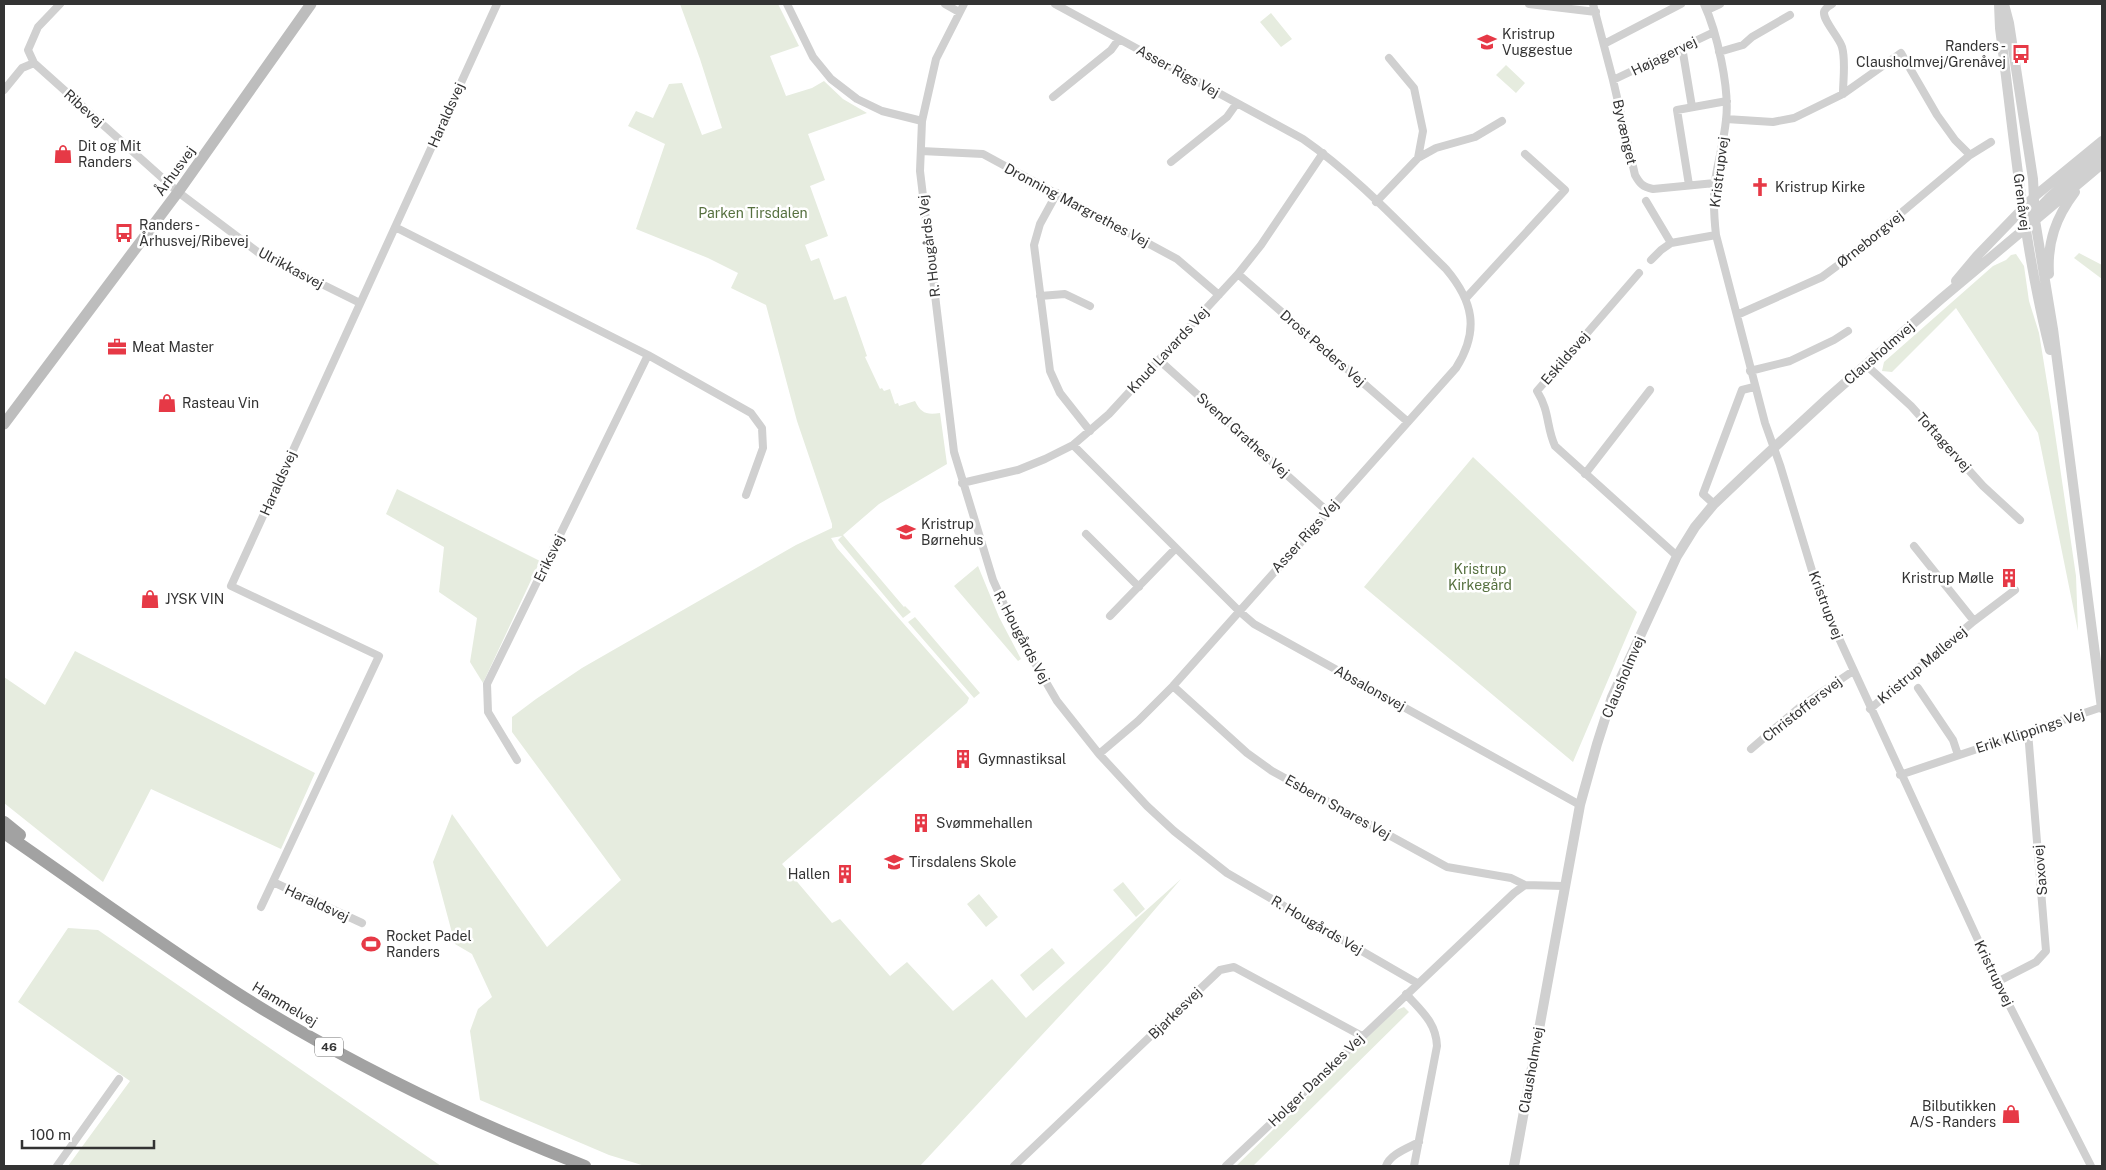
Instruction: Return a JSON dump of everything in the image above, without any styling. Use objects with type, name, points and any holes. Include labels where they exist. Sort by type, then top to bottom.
[{"type":"highway","name":"Hammelvej","points":[[4,822],[92,893]]},
{"type":"highway","name":"Hammelvej","points":[[4,833],[195,965],[320,1042],[390,1080],[467,1117],[584,1166]]},
{"type":"main road","name":"Århusvej","points":[[4,424],[178,192],[312,4]]},
{"type":"street","points":[[4,90],[22,68],[34,63],[28,50],[38,27],[60,4]]},
{"type":"street","name":"Haraldsvej","points":[[261,907],[379,656],[231,586],[497,4]]},
{"type":"street","points":[[787,4],[813,58],[831,79],[857,99],[882,111],[922,121]]},
{"type":"street","points":[[945,4],[959,12]]},
{"type":"street","name":"R. Hougårds Vej","points":[[964,4],[936,59],[922,121],[920,172],[954,452],[992,580],[1014,627],[1057,702],[1099,754],[1146,806],[1174,831],[1227,872],[1417,983]]},
{"type":"street","name":"Asser Rigs Vej","points":[[1055,4],[1303,139],[1323,153],[1349,174],[1446,269],[1457,282],[1466,298],[1472,327],[1465,355],[1456,368],[1327,510],[1173,686],[1138,721],[1099,754]]},
{"type":"street","points":[[1529,4],[1596,12]]},
{"type":"street","name":"Byvænget","points":[[1593,4],[1614,80],[1635,176],[1639,183],[1644,187],[1652,189],[1715,183]]},
{"type":"street","points":[[1604,44],[1681,4]]},
{"type":"street","points":[[1706,7],[1720,4]]},
{"type":"street","points":[[1832,4],[1824,12],[1825,18],[1842,45],[1844,54],[1843,94]]},
{"type":"street","name":"Grenåvej","points":[[1999,4],[2000,28],[2022,211],[2036,292],[2062,397]]},
{"type":"street","name":"Grenåvej","points":[[2004,4],[2015,61],[2035,196],[2035,216],[2053,329],[2102,707]]},
{"type":"street","name":"Kristrupvej","points":[[1706,7],[1719,52],[1727,101],[1726,119],[1715,183],[1714,211],[1716,235],[1754,387],[1820,598],[1997,982],[2091,1166]]},
{"type":"street","points":[[1719,52],[1743,45],[1752,37],[1790,15]]},
{"type":"street","name":"Højagervej","points":[[1614,80],[1714,32]]},
{"type":"street","points":[[1052,97],[1112,50],[1119,39]]},
{"type":"street","points":[[1682,47],[1692,107]]},
{"type":"street","points":[[1726,119],[1774,122],[1794,118],[1843,94],[1901,52],[1937,115],[1955,140],[1970,155]]},
{"type":"street","points":[[1389,58],[1414,88],[1423,131],[1418,158]]},
{"type":"street","name":"Ribevej","points":[[34,63],[178,192]]},
{"type":"street","points":[[1688,185],[1676,110],[1727,101]]},
{"type":"street","name":"Asser Rigs Vej","points":[[1171,162],[1227,117],[1237,103]]},
{"type":"street","points":[[1376,202],[1418,158],[1436,148],[1474,137],[1502,121]]},
{"type":"street","name":"Clausholmvej","points":[[1941,299],[1977,256],[2035,196],[2102,141]]},
{"type":"street","name":"Ørneborgvej","points":[[1737,315],[1822,277],[1845,260],[1970,155],[1991,142]]},
{"type":"street","points":[[2035,216],[2102,151]]},
{"type":"street","name":"Dronning Margrethes Vej","points":[[921,152],[983,154],[1178,259],[1219,295]]},
{"type":"street","name":"Knud Lavards Vej","points":[[962,483],[1018,470],[1073,445],[1109,414],[1238,274],[1261,245],[1323,153]]},
{"type":"street","points":[[1466,298],[1565,190],[1525,154]]},
{"type":"street","points":[[2035,216],[2084,180],[2102,164]]},
{"type":"street","points":[[2053,329],[2054,307],[2049,272],[2050,242],[2054,227],[2067,203],[2084,180]]},
{"type":"street","name":"Ulrikkasvej","points":[[178,192],[259,253],[360,304]]},
{"type":"street","points":[[1057,193],[1040,224],[1034,245],[1050,371],[1060,393],[1090,431]]},
{"type":"street","points":[[1646,201],[1671,243]]},
{"type":"street","name":"Clausholmvej","points":[[1514,1166],[1580,805],[1612,697],[1677,556],[1695,527],[1714,504],[1866,365],[2025,229],[2035,216]]},
{"type":"street","points":[[395,227],[648,355],[751,413],[762,428],[764,448],[746,495]]},
{"type":"street","points":[[1651,260],[1671,243],[1716,235]]},
{"type":"street","name":"Eskildsvej","points":[[1640,273],[1537,391],[1545,405],[1549,432],[1555,446],[1677,556]]},
{"type":"street","name":"Drost Peders Vej","points":[[1238,274],[1408,422]]},
{"type":"street","points":[[1040,296],[1065,294],[1090,306]]},
{"type":"street","points":[[1750,371],[1790,361],[1834,340],[1848,331]]},
{"type":"street","name":"Eriksvej","points":[[517,760],[488,712],[487,684],[648,355]]},
{"type":"street","name":"Svend Grathes Vej","points":[[1159,360],[1327,510]]},
{"type":"street","name":"Toftagervej","points":[[1866,365],[1911,406],[1983,486],[2020,520]]},
{"type":"street","points":[[1714,504],[1703,494],[1742,390],[1754,387]]},
{"type":"street","points":[[1585,474],[1650,390]]},
{"type":"street","name":"Absalonsvej","points":[[1073,445],[1254,624],[1580,805]]},
{"type":"street","points":[[1086,534],[1139,586]]},
{"type":"street","name":"Kristrup Møllevej","points":[[1914,546],[1974,621]]},
{"type":"street","points":[[1110,616],[1176,548]]},
{"type":"street","name":"Kristrup Møllevej","points":[[1870,709],[1974,621],[2015,590]]},
{"type":"street","name":"Christoffersvej","points":[[1751,749],[1800,707],[1853,670]]},
{"type":"street","name":"Esbern Snares Vej","points":[[1173,686],[1247,753],[1272,772],[1447,867],[1511,878],[1526,885]]},
{"type":"street","name":"Erik Klippings Vej","points":[[1918,688],[1953,740],[1958,755]]},
{"type":"street","name":"Erik Klippings Vej","points":[[1900,775],[2102,707]]},
{"type":"street","name":"Saxovej","points":[[1997,982],[2036,962],[2046,951],[2028,732]]},
{"type":"street","name":"Haraldsvej","points":[[273,882],[362,924]]},
{"type":"street","points":[[1526,885],[1564,886]]},
{"type":"street","name":"Holger Danskes Vej","points":[[1226,1166],[1417,983],[1514,893],[1526,885]]},
{"type":"street","name":"Bjarkesvej","points":[[1014,1166],[1220,970],[1234,967],[1362,1036]]},
{"type":"street","points":[[1406,994],[1430,1022],[1436,1033],[1437,1046],[1414,1166]]},
{"type":"street","points":[[57,1166],[120,1079]]},
{"type":"street","points":[[1386,1166],[1394,1155],[1418,1142]]},
{"type":"green space","name":"Parken Tirsdalen","points":[[680,4],[778,4],[799,46],[770,56],[786,96],[812,88],[824,81],[843,99],[867,113],[808,134],[825,180],[810,186],[828,236],[805,245],[811,261],[819,258],[834,300],[846,296],[867,356],[865,357],[880,389],[882,388],[884,391],[890,389],[895,404],[898,403],[899,406],[915,401],[924,412],[931,414],[940,413],[947,464],[879,504],[843,535],[904,607],[911,612],[903,618],[838,540],[842,536],[831,538],[837,548],[969,698],[967,703],[782,864],[832,923],[840,919],[890,976],[907,962],[953,1011],[992,979],[1026,1018],[1181,879],[1108,964],[920,1166],[645,1166],[609,1155],[480,1100],[470,1031],[478,1009],[492,997],[472,954],[455,944],[433,862],[452,814],[547,947],[621,880],[512,732],[512,717],[582,668],[796,545],[832,528],[797,421],[766,305],[731,288],[738,273],[708,258],[636,229],[665,144],[628,126],[636,111],[653,118],[669,84],[682,83],[702,135],[722,128]]},
{"type":"green space","points":[[1271,13],[1292,39],[1281,47],[1260,22]]},
{"type":"green space","points":[[1506,65],[1525,83],[1516,93],[1496,75]]},
{"type":"green space","points":[[2079,253],[2102,265],[2102,279],[2074,258]]},
{"type":"green space","points":[[2016,254],[2024,266],[2029,301],[2039,333],[2076,576],[2078,631],[2038,433],[1956,308],[1892,372],[1882,371],[1884,362],[1993,266]]},
{"type":"green space","name":"Kristrup Kirkegård","points":[[1473,457],[1637,612],[1573,762],[1364,587]]},
{"type":"green space","points":[[397,489],[540,561],[483,683],[470,662],[477,618],[439,592],[444,547],[386,514]]},
{"type":"green space","points":[[978,566],[999,617],[1021,659],[1018,661],[954,586]]},
{"type":"green space","points":[[915,617],[980,693],[974,698],[908,622]]},
{"type":"green space","points":[[75,651],[315,773],[281,849],[151,789],[103,882],[4,803],[4,677],[45,705]]},
{"type":"green space","points":[[1123,882],[1145,909],[1136,917],[1113,890]]},
{"type":"green space","points":[[979,894],[998,917],[986,927],[967,904]]},
{"type":"green space","points":[[68,928],[98,930],[441,1166],[68,1166],[130,1081],[18,1002]]},
{"type":"green space","points":[[1052,948],[1065,963],[1033,991],[1020,975]]},
{"type":"green space","points":[[1404,1007],[1409,1012],[1253,1166],[1236,1166],[1394,1011]]},
{"type":"place","name":"Kristrup Vuggestue","points":[[1487,42]]},
{"type":"place","name":"Randers - Clausholmvej/Grenåvej","points":[[2021,54]]},
{"type":"place","name":"Dit og Mit Randers","points":[[63,154]]},
{"type":"place","name":"Kristrup Kirke","points":[[1760,187]]},
{"type":"place","name":"Randers - Århusvej/Ribevej","points":[[124,233]]},
{"type":"place","name":"Meat Master","points":[[117,347]]},
{"type":"place","name":"Rasteau Vin","points":[[167,403]]},
{"type":"place","name":"Kristrup Børnehus","points":[[906,532]]},
{"type":"place","name":"Kristrup Mølle","points":[[2009,578]]},
{"type":"place","name":"JYSK VIN","points":[[150,599]]},
{"type":"place","name":"Gymnastiksal","points":[[963,759]]},
{"type":"place","name":"Svømmehallen","points":[[921,823]]},
{"type":"place","name":"Tirsdalens Skole","points":[[894,862]]},
{"type":"place","name":"Hallen","points":[[845,874]]},
{"type":"place","name":"Rocket Padel Randers","points":[[371,944]]},
{"type":"place","name":"Bilbutikken A/S - Randers","points":[[2011,1114]]}]
